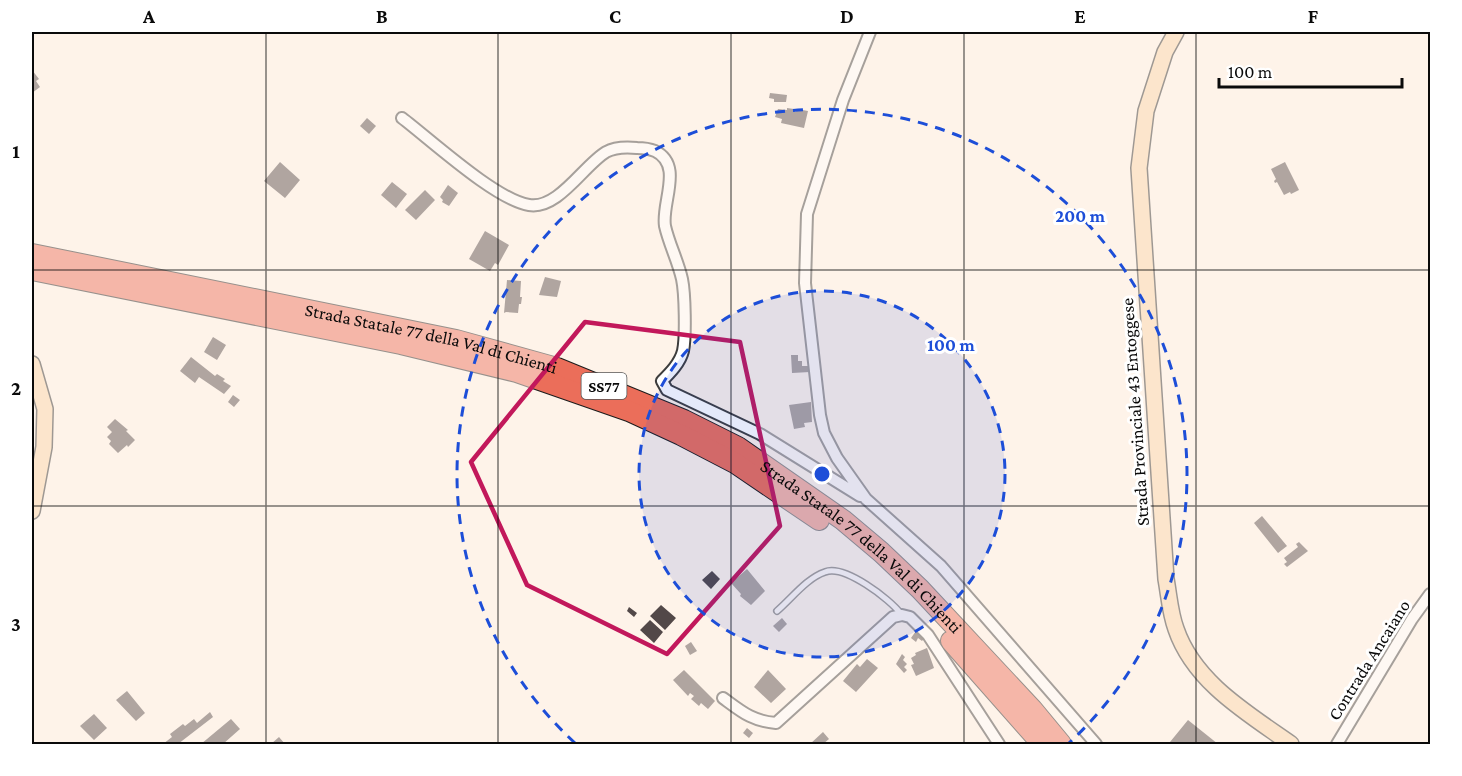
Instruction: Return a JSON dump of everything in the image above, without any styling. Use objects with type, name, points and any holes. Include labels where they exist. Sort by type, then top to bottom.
[{"type":"highway","name":"Strada Statale 77 della Val di Chienti","points":[[32,254],[456,340],[557,368],[684,420],[738,447],[843,520],[881,552],[936,606],[1032,709],[1061,744]]},
{"type":"highway","name":"Strada Statale 77 della Val di Chienti","points":[[32,270],[401,344],[517,372],[629,411],[681,435],[735,463],[836,531],[872,561],[912,597],[1042,744]]},
{"type":"street","points":[[866,499],[837,458],[824,433],[805,283],[807,214],[843,100],[870,32]]},
{"type":"street","name":"Strada Provinciale 43 Entoggese","points":[[1176,32],[1166,52],[1146,111],[1139,168],[1166,579],[1176,628],[1193,663],[1227,698],[1291,744]]},
{"type":"street","points":[[402,118],[496,191],[517,202],[532,206],[558,195],[605,152],[616,148],[642,148],[655,151],[663,157],[670,166],[664,213],[665,228],[682,279],[684,326],[683,351],[671,373],[662,381],[667,390],[760,434],[866,499],[941,566],[1096,744]]},
{"type":"street","points":[[32,364],[45,409],[44,447],[32,511]]},
{"type":"street","name":"Contrada Ancaiano","points":[[1337,744],[1412,619],[1431,594]]},
{"type":"street","points":[[723,698],[747,716],[760,722],[776,723],[893,617],[902,615],[910,617],[927,635],[999,744]]},
{"type":"lane","points":[[777,611],[816,576],[828,570],[843,572],[869,587],[895,606],[902,615]]},
{"type":"highlighted area","points":[[585,322],[740,342],[780,526],[667,654],[527,585],[471,462]]},
{"type":"building","points":[[32,70],[39,79],[36,81],[40,87],[32,93]]},
{"type":"building","points":[[770,93],[787,95],[786,102],[774,102],[774,99],[769,98]]},
{"type":"building","points":[[787,108],[794,109],[796,112],[797,109],[808,111],[804,128],[781,123],[782,119],[775,117],[778,109],[787,110]]},
{"type":"building","points":[[367,118],[376,126],[369,134],[360,126]]},
{"type":"building","points":[[280,162],[300,180],[285,198],[264,181]]},
{"type":"building","points":[[1285,162],[1299,190],[1284,195],[1277,182],[1274,181],[1276,179],[1271,169]]},
{"type":"building","points":[[392,182],[407,194],[396,208],[381,195]]},
{"type":"building","points":[[448,185],[458,193],[449,206],[442,202],[440,197]]},
{"type":"building","points":[[425,190],[435,200],[416,220],[405,210]]},
{"type":"building","points":[[485,231],[509,245],[498,265],[495,263],[490,271],[469,259]]},
{"type":"building","points":[[545,277],[561,281],[557,297],[539,295]]},
{"type":"building","points":[[507,280],[521,281],[520,297],[522,297],[518,313],[504,313]]},
{"type":"building","points":[[213,337],[226,345],[217,360],[204,352]]},
{"type":"building","points":[[791,355],[798,355],[798,361],[802,361],[802,366],[810,366],[810,372],[792,373]]},
{"type":"building","points":[[191,357],[215,376],[217,374],[225,379],[223,381],[231,386],[224,394],[199,377],[195,383],[180,371]]},
{"type":"building","points":[[233,395],[240,400],[234,407],[228,402]]},
{"type":"building","points":[[811,402],[812,422],[804,423],[805,427],[794,429],[789,405]]},
{"type":"building","points":[[115,419],[128,430],[126,431],[135,440],[118,453],[109,444],[111,441],[107,437],[112,432],[107,427]]},
{"type":"building","points":[[1262,516],[1287,546],[1278,553],[1254,523]]},
{"type":"building","points":[[1299,542],[1308,551],[1287,567],[1284,564],[1287,562],[1284,558],[1298,547],[1296,544]]},
{"type":"building","points":[[747,569],[765,591],[751,605],[740,596],[741,594],[731,583]]},
{"type":"building","points":[[712,571],[720,579],[711,589],[702,580]]},
{"type":"building","points":[[661,605],[676,618],[665,630],[650,616]]},
{"type":"building","points":[[629,607],[637,613],[634,617],[627,611]]},
{"type":"building","points":[[782,618],[787,624],[779,632],[773,626]]},
{"type":"building","points":[[650,620],[663,632],[654,643],[640,630]]},
{"type":"building","points":[[918,628],[927,635],[922,641],[918,638],[916,642],[911,638]]},
{"type":"building","points":[[691,642],[697,651],[690,655],[685,646]]},
{"type":"building","points":[[927,648],[934,668],[916,676],[911,665],[914,664],[911,658],[916,655],[915,653]]},
{"type":"building","points":[[902,654],[907,664],[904,667],[907,670],[904,673],[896,664]]},
{"type":"building","points":[[867,659],[878,668],[856,692],[843,681],[857,664],[860,667]]},
{"type":"building","points":[[684,670],[715,701],[708,709],[701,703],[699,706],[691,699],[694,696],[690,693],[688,696],[673,680]]},
{"type":"building","points":[[768,670],[786,689],[771,703],[754,687]]},
{"type":"building","points":[[127,691],[145,713],[136,721],[116,700]]},
{"type":"building","points":[[210,712],[213,717],[178,744],[163,744],[172,737],[170,734],[183,724],[185,726],[194,719],[197,723]]},
{"type":"building","points":[[94,714],[107,728],[94,740],[80,726]]},
{"type":"building","points":[[231,719],[240,729],[223,744],[201,744]]},
{"type":"building","points":[[1188,720],[1218,744],[1173,744],[1170,742]]},
{"type":"building","points":[[747,728],[753,733],[749,738],[743,733]]},
{"type":"building","points":[[823,732],[829,739],[823,744],[810,744]]},
{"type":"building","points":[[279,737],[285,744],[271,744]]}]
